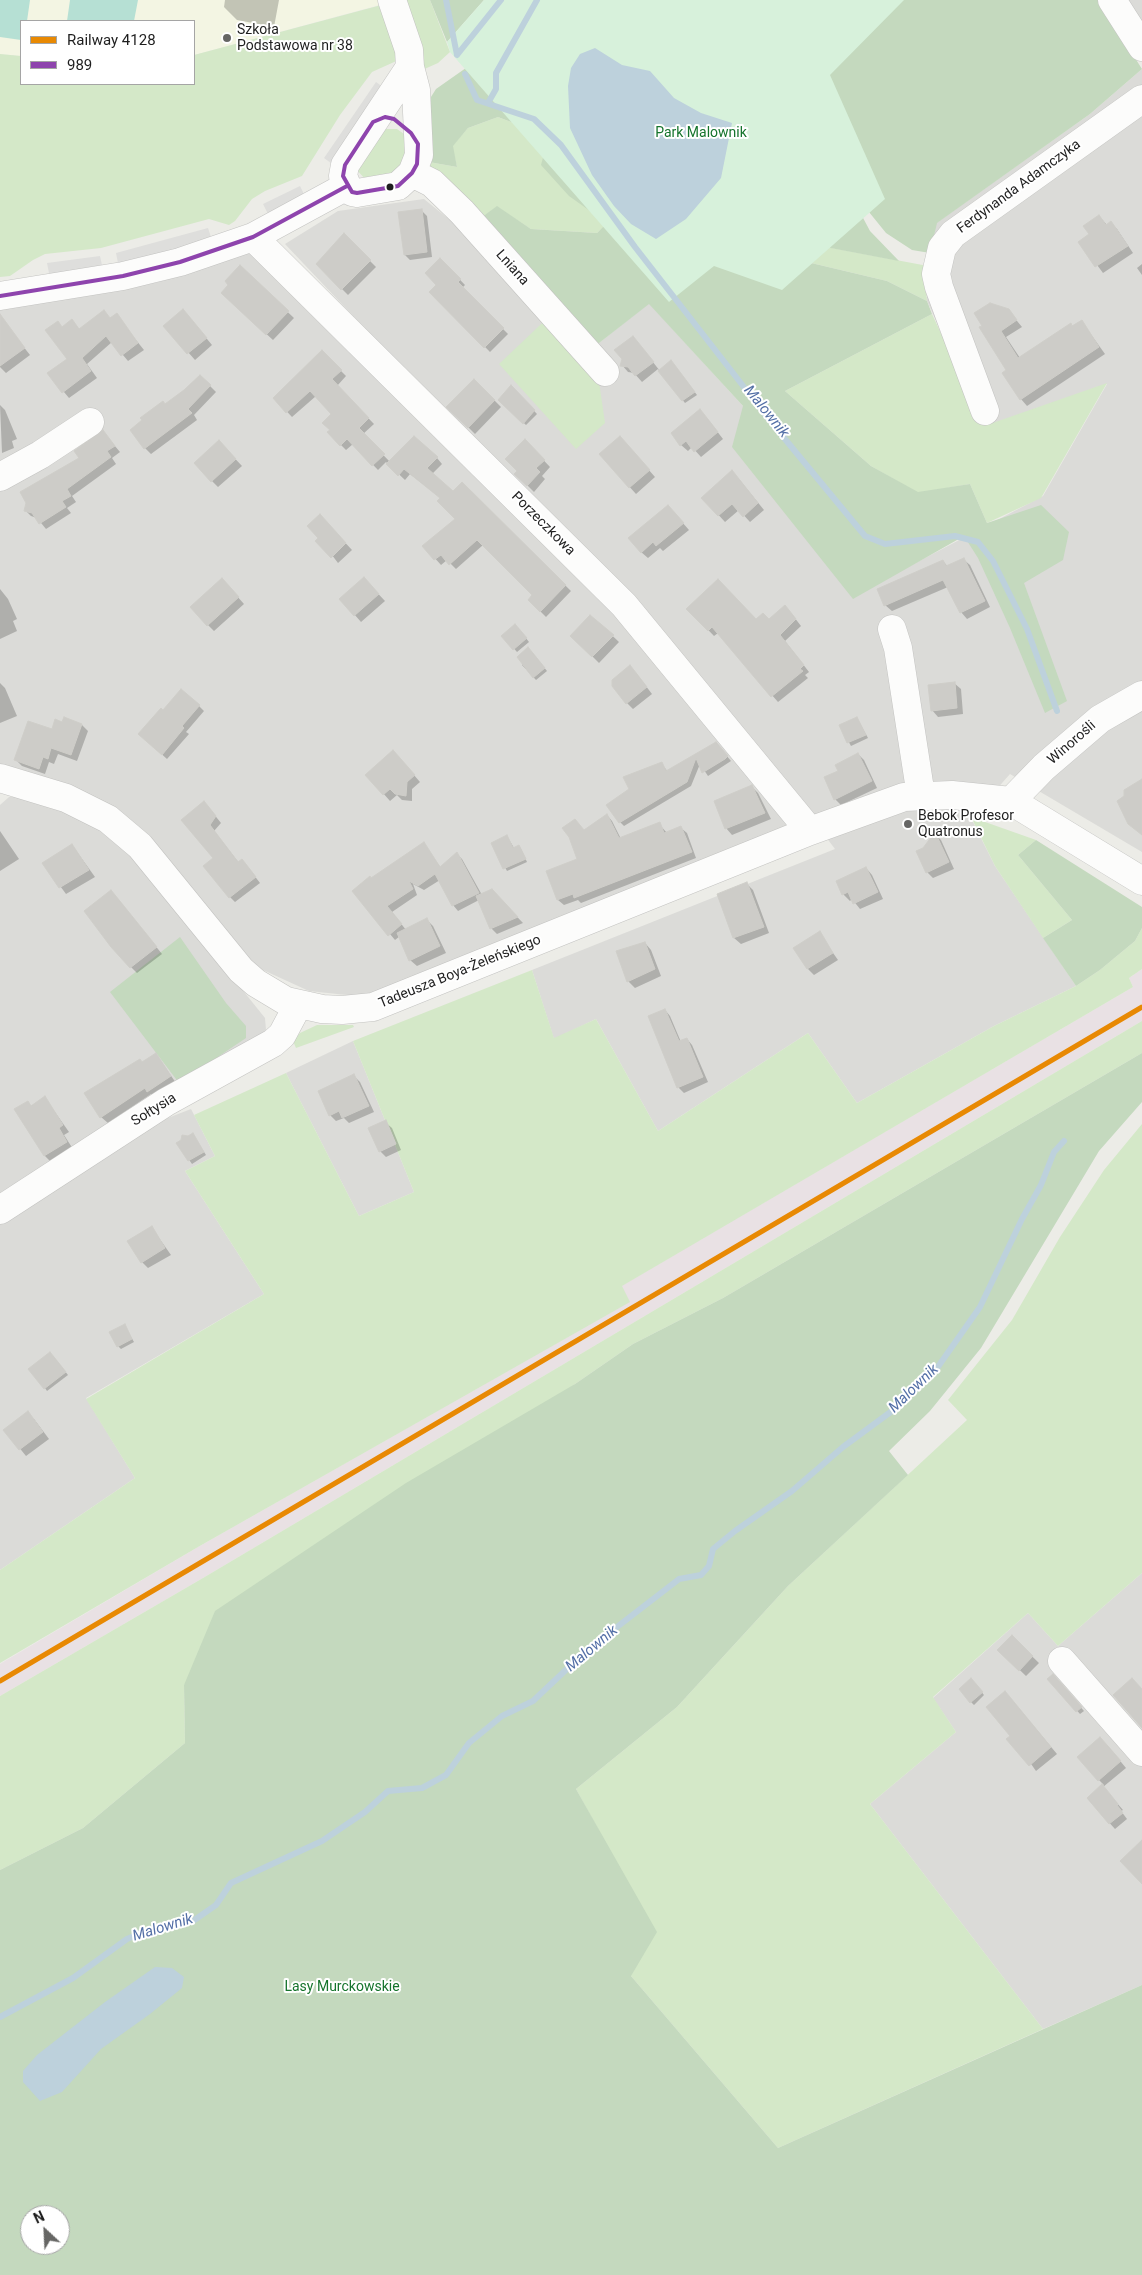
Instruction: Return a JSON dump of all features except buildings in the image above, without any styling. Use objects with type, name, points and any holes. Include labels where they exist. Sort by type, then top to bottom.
[{"type":"street","points":[[392,0],[409,50],[410,67],[416,90],[419,155],[412,173],[398,186],[358,194],[347,186],[343,176],[345,165],[410,67]]},
{"type":"street","points":[[1112,0],[1142,47]]},
{"type":"street","name":"Ferdynanda Adamczyka","points":[[985,410],[939,287],[936,274],[942,248],[953,234],[1142,99]]},
{"type":"street","points":[[373,122],[385,117],[394,119],[411,133],[418,144]]},
{"type":"street","name":"Lniana","points":[[412,173],[432,183],[462,212],[605,372]]},
{"type":"street","points":[[0,296],[124,276],[180,262],[253,237],[347,186]]},
{"type":"street","name":"Porzeczkowa","points":[[253,237],[624,605],[810,831]]},
{"type":"street","points":[[0,477],[40,455],[90,422]]},
{"type":"street","points":[[892,629],[898,648],[921,796]]},
{"type":"street","name":"Winorośli","points":[[1011,801],[1044,767],[1100,719],[1142,695]]},
{"type":"street","name":"Tadeusza Boya-Żeleńskiego","points":[[0,778],[66,798],[108,819],[125,831],[164,874],[241,970],[271,993],[298,1005],[322,1009],[342,1010],[373,1007],[810,831],[904,797],[952,795],[1011,801],[1142,881]]},
{"type":"street","name":"Sołtysia","points":[[0,1210],[166,1102],[273,1043],[282,1035],[298,1005]]},
{"type":"street","points":[[1062,1661],[1142,1752]]},
{"type":"shaded area","name":"Szkoła Podstawowa nr 38","points":[[0,0],[398,0],[195,55],[195,20],[20,20],[20,56],[0,54]]},
{"type":"shaded area","points":[[1127,0],[1142,0],[1142,24]]},
{"type":"shaded area","points":[[1142,69],[1142,852],[1010,774],[971,818],[995,866],[1076,986],[994,1026],[857,1103],[808,1033],[658,1131],[596,1019],[554,1039],[532,970],[835,849],[745,730],[285,244],[338,211],[424,199],[558,308],[594,347],[649,303],[743,406],[853,598],[866,589],[1043,496],[1107,384],[984,427],[927,301],[925,280],[936,223],[1090,114]]},
{"type":"shaded area","points":[[376,82],[387,90],[335,166],[324,158]]},
{"type":"shaded area","points":[[300,186],[306,198],[269,216],[263,204]]},
{"type":"shaded area","points":[[208,228],[212,240],[119,268],[116,253]]},
{"type":"shaded area","points":[[247,250],[595,589],[791,825],[407,985],[356,996],[309,991],[263,970],[242,953],[149,840],[0,766],[0,306],[92,295],[159,282]]},
{"type":"shaded area","points":[[100,256],[103,270],[50,278],[47,263]]},
{"type":"shaded area","points":[[9,797],[28,797],[76,813],[131,851],[265,1018],[266,1030],[261,1038],[0,1200],[0,805]]},
{"type":"shaded area","points":[[1142,969],[1142,1021],[203,1578],[0,1696],[0,1664],[198,1547],[629,1302],[621,1286],[1133,987],[1129,978]]},
{"type":"shaded area","points":[[353,1041],[414,1192],[359,1216],[286,1073]]},
{"type":"shaded area","points":[[191,1109],[215,1156],[185,1171],[264,1294],[86,1398],[135,1478],[0,1570],[0,1222],[155,1123]]},
{"type":"shaded area","points":[[1142,1573],[1142,1985],[1043,2029],[870,1804],[956,1732],[933,1698],[1028,1613],[1058,1646]]},
{"type":"green space","points":[[0,0],[30,0],[27,20],[20,20],[20,40],[0,37]]},
{"type":"green space","points":[[70,0],[138,0],[134,20],[67,20]]},
{"type":"green space","points":[[399,0],[430,0],[450,52],[438,63],[420,71]]},
{"type":"green space","points":[[430,0],[484,0],[447,42]]},
{"type":"green space","name":"Park Malownik","points":[[484,0],[904,0],[830,75],[885,199],[782,290],[714,266],[669,302],[450,52],[447,42]]},
{"type":"green space","points":[[742,0],[1098,0],[1142,69],[1090,114],[937,223],[930,253],[912,250],[886,233],[869,212]]},
{"type":"green space","points":[[385,4],[403,58],[372,72],[340,115],[302,176],[265,191],[252,199],[235,221],[229,225],[209,219],[101,248],[45,254],[10,276],[0,277],[0,54],[20,56],[20,85],[195,85],[195,55]]},
{"type":"green space","points":[[473,63],[727,243],[887,281],[927,301],[932,314],[785,391],[871,466],[918,492],[970,484],[987,523],[1041,505],[1069,532],[1063,560],[1024,583],[1067,701],[1045,713],[1010,628],[978,558],[964,536],[853,599],[732,447],[743,406],[649,304],[594,347],[478,220],[497,206],[531,229],[597,233],[607,223],[569,196],[541,165],[545,150],[524,127],[498,117],[468,128],[453,146],[457,167],[429,162],[424,108],[436,89]]},
{"type":"green space","points":[[498,117],[524,127],[608,223],[597,233],[531,229],[497,207],[478,220],[424,172],[429,162],[457,167],[452,146],[468,128]]},
{"type":"green space","points":[[380,129],[397,129],[404,134],[410,142],[409,167],[368,182],[353,166]]},
{"type":"green space","points":[[854,201],[870,231],[899,261],[741,231]]},
{"type":"green space","points":[[741,231],[928,266],[925,280],[927,301],[887,281],[727,243]]},
{"type":"green space","points":[[558,308],[594,347],[605,423],[576,449],[499,364]]},
{"type":"green space","points":[[932,314],[984,426],[1107,383],[1041,498],[987,523],[970,484],[918,493],[871,466],[785,391]]},
{"type":"green space","points":[[971,817],[1036,840],[1018,855],[1072,920],[1043,938],[995,866]]},
{"type":"green space","points":[[1036,840],[1142,907],[1142,928],[1135,941],[1100,970],[1076,986],[1043,938],[1072,920],[1018,855]]},
{"type":"green space","points":[[1142,928],[1142,969],[1129,978],[1133,987],[622,1286],[630,1302],[198,1547],[0,1663],[0,1570],[135,1478],[86,1399],[264,1294],[185,1171],[215,1156],[194,1115],[286,1073],[359,1216],[414,1192],[353,1041],[532,970],[554,1038],[596,1019],[658,1131],[808,1033],[857,1103],[994,1026],[1076,986],[1100,970],[1135,941]]},
{"type":"green space","points":[[180,937],[226,1003],[246,1026],[246,1038],[179,1083],[110,992]]},
{"type":"green space","points":[[1142,1021],[1142,1053],[723,1298],[633,1344],[575,1384],[184,1685],[185,1743],[83,1828],[0,1870],[0,1696],[203,1578]]},
{"type":"green space","points":[[317,1025],[353,1025],[354,1027],[296,1048],[293,1041],[300,1033]]},
{"type":"green space","name":"Lasy Murckowskie","points":[[1142,1053],[1142,1102],[1099,1151],[981,1348],[930,1411],[889,1451],[908,1475],[788,1586],[677,1707],[576,1789],[657,1932],[631,1976],[778,2148],[1142,1985],[1142,2275],[0,2275],[0,1870],[83,1828],[185,1743],[184,1685],[215,1611],[406,1483],[575,1384],[633,1344],[723,1298]]},
{"type":"green space","points":[[1142,1124],[1142,1573],[1058,1646],[1028,1613],[933,1697],[956,1732],[870,1804],[1043,2029],[778,2148],[631,1976],[598,1829],[576,1789],[677,1707],[788,1586],[967,1420],[948,1400],[1012,1320],[1060,1237],[1104,1170]]},
{"type":"water","points":[[595,48],[622,65],[650,71],[674,98],[701,113],[732,123],[721,178],[686,219],[656,239],[631,224],[614,206],[592,175],[570,128],[568,86],[571,68],[580,54]]},
{"type":"water","points":[[155,1967],[172,1968],[184,1977],[182,1988],[150,2014],[101,2049],[62,2092],[40,2101],[23,2082],[23,2071],[37,2055],[105,2002]]},
{"type":"waterway","points":[[446,0],[457,55]]},
{"type":"waterway","name":"Malownik","points":[[457,55],[501,0]]},
{"type":"waterway","points":[[488,103],[496,89],[496,73],[537,0]]},
{"type":"waterway","name":"Malownik","points":[[465,74],[477,100],[534,119],[561,145],[635,247],[775,427],[865,536],[885,544],[955,536],[978,542],[993,561],[1027,629],[1057,711]]},
{"type":"waterway","name":"Malownik","points":[[0,2017],[73,1978],[127,1939],[155,1927],[193,1921],[216,1905],[231,1883],[322,1841],[365,1812],[388,1791],[422,1788],[446,1775],[469,1743],[502,1716],[533,1701],[587,1650],[679,1579],[701,1575],[709,1566],[713,1549],[792,1491],[843,1447],[896,1408],[935,1371],[980,1307],[1022,1219],[1041,1185],[1054,1152],[1064,1141]]},
{"type":"rail line","name":"4128","points":[[0,1681],[1142,1007]]},
{"type":"transit line","name":"989","points":[[385,117],[394,119],[411,133],[418,144],[417,164],[412,173],[398,186],[357,193],[352,192],[343,176],[345,165],[373,122],[385,117]]},
{"type":"transit line","name":"989","points":[[0,296],[123,276],[180,262],[253,237],[347,186]]},
{"type":"place","name":"Szkoła Podstawowa nr 38","points":[[227,38]]},
{"type":"place","name":"Bebok Profesor Quatronus","points":[[908,824]]}]
